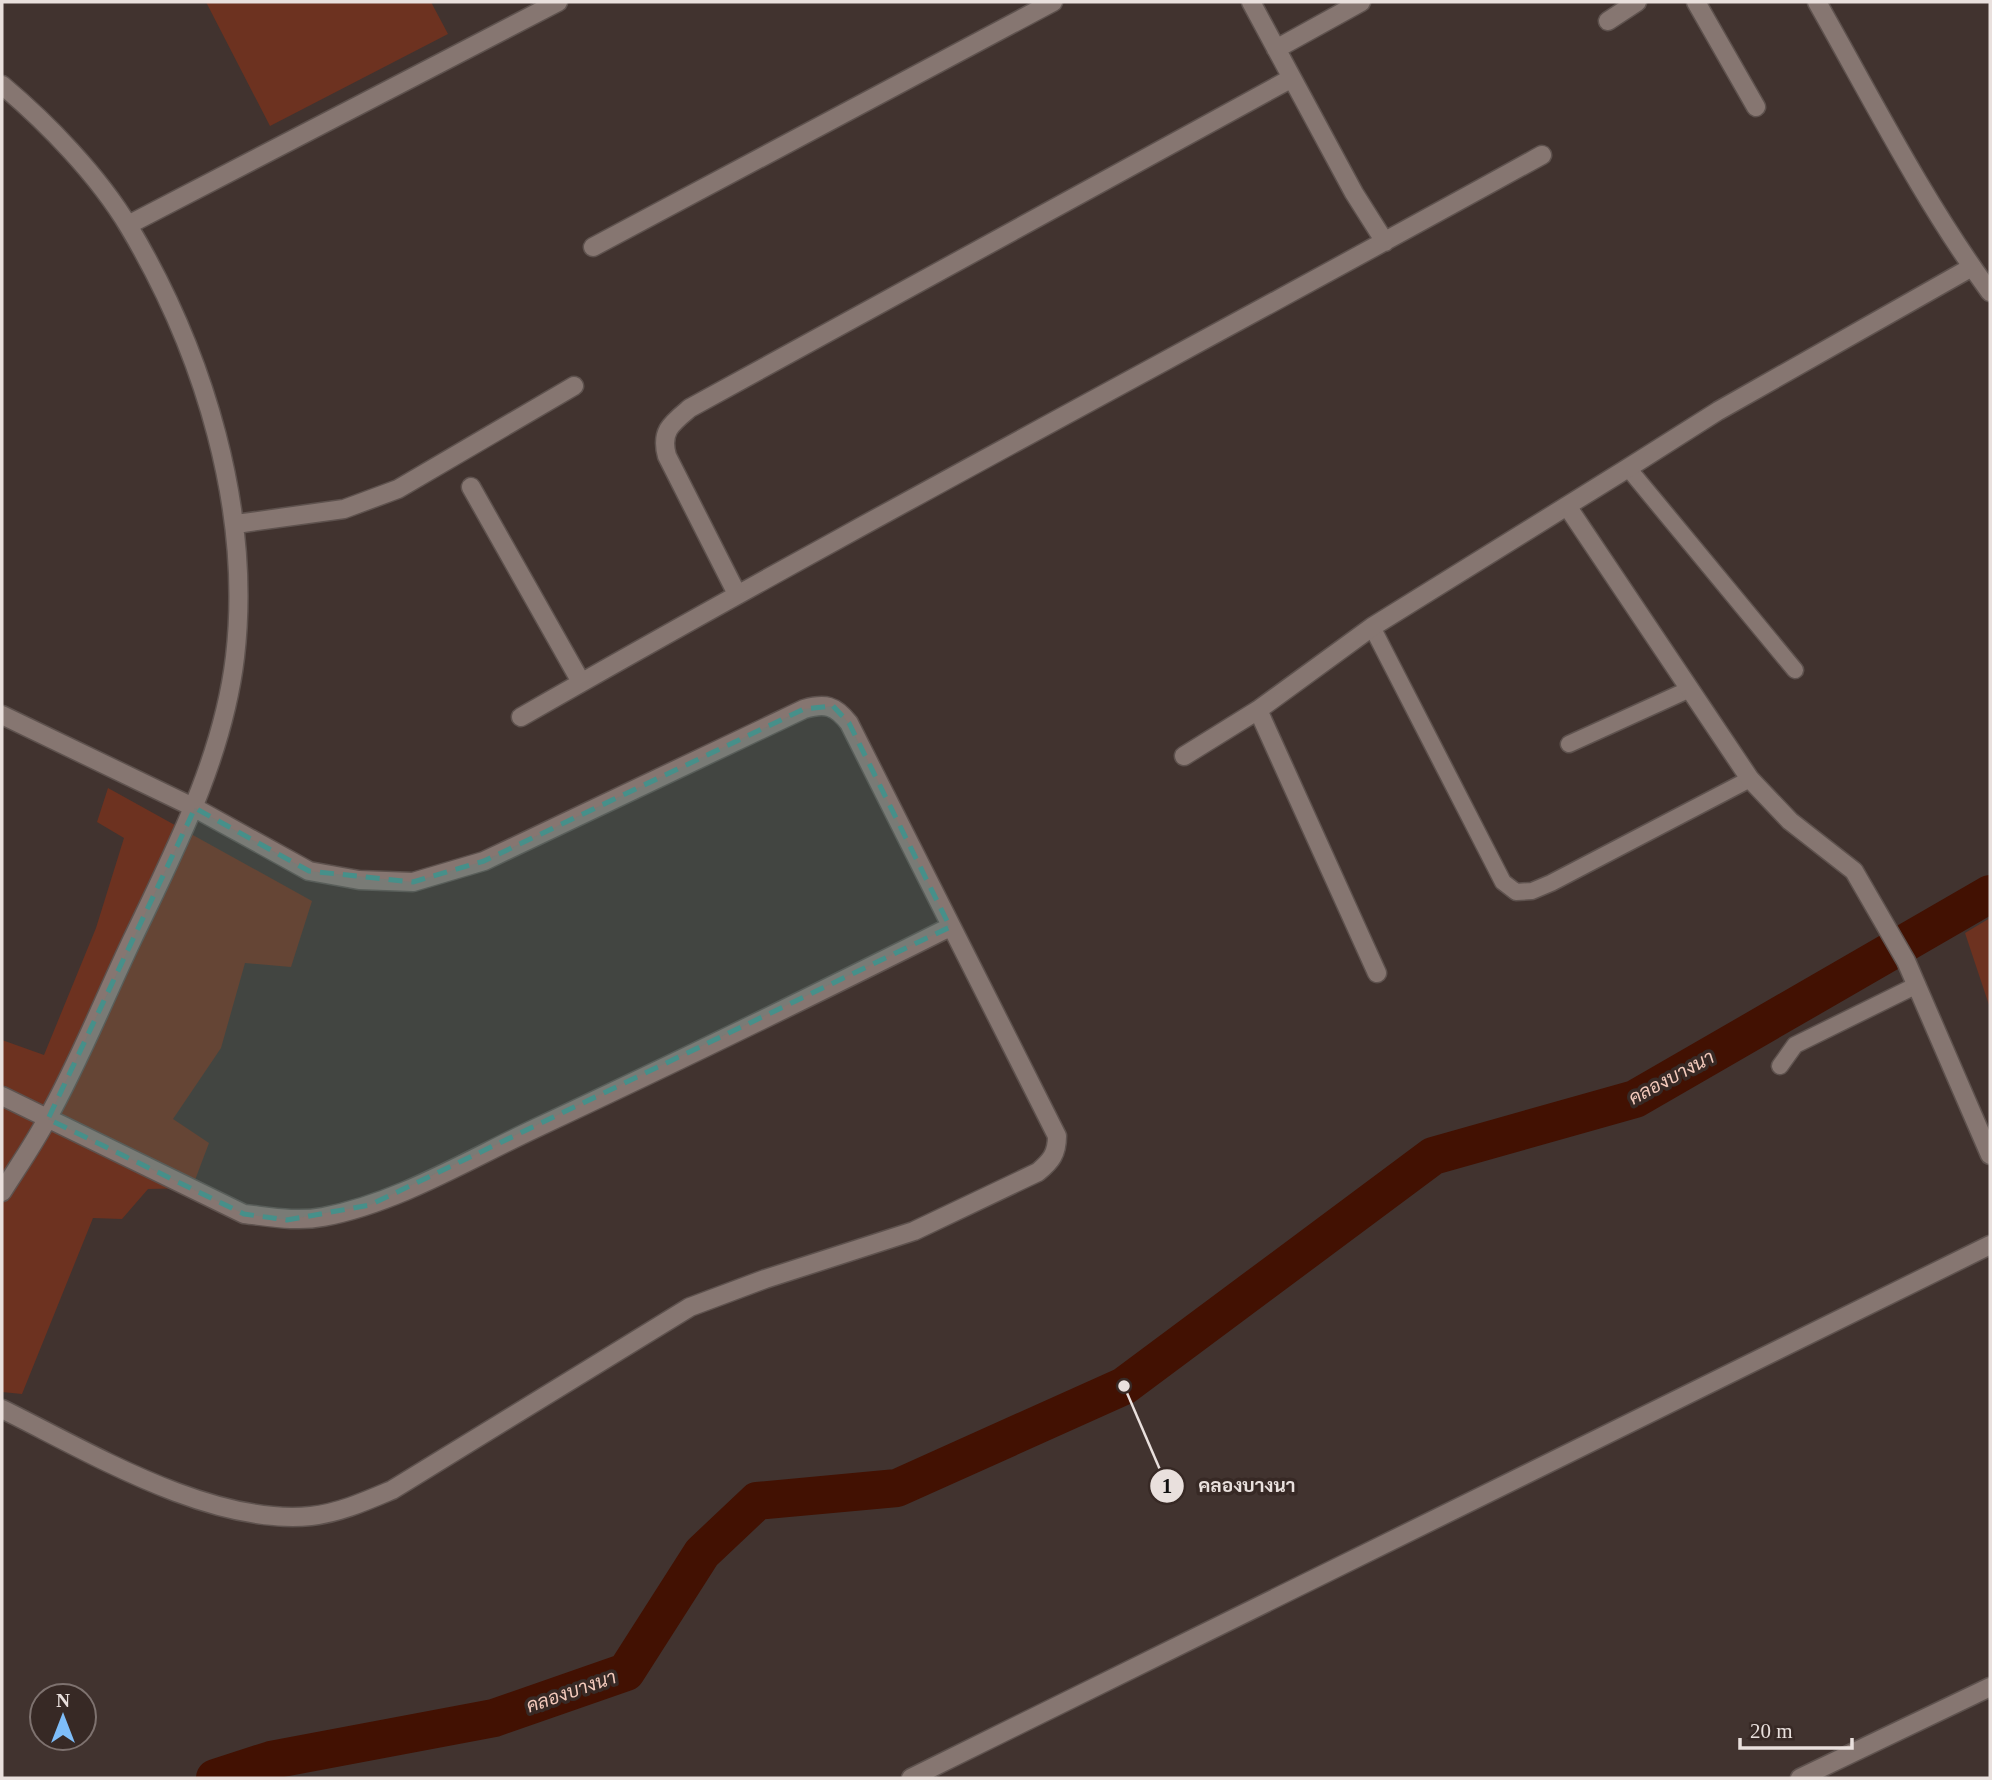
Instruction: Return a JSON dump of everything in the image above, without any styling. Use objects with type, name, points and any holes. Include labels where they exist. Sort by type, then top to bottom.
[{"type":"street","points":[[128,225],[558,2]]},
{"type":"street","points":[[593,247],[1053,2]]},
{"type":"street","points":[[1251,2],[1354,193],[1385,242]]},
{"type":"street","points":[[1276,49],[1362,2]]},
{"type":"street","points":[[1608,22],[1637,2]]},
{"type":"street","points":[[1696,2],[1756,107]]},
{"type":"street","points":[[1817,2],[1972,267],[1990,292]]},
{"type":"street","points":[[737,594],[667,456],[663,443],[666,430],[675,421],[690,408],[1292,78]]},
{"type":"street","points":[[2,85],[31,109],[75,157],[128,225],[175,318],[200,379],[236,524],[239,589],[235,659],[220,730],[195,808],[48,1119],[2,1192]]},
{"type":"street","points":[[521,717],[737,594],[1542,155]]},
{"type":"street","points":[[1184,756],[1258,710],[1372,627],[1718,411],[1972,267]]},
{"type":"street","points":[[236,524],[344,509],[398,489],[574,386]]},
{"type":"street","points":[[471,487],[581,682]]},
{"type":"street","points":[[1567,506],[1751,779],[1790,821],[1854,871],[1906,961],[1990,1155]]},
{"type":"street","points":[[2,715],[195,808],[309,871],[359,880],[413,882],[484,861],[791,715],[821,705],[833,706],[849,723],[950,927],[1053,1124],[1057,1149],[1052,1161],[1038,1172],[914,1231],[765,1279],[690,1307],[392,1490],[355,1506],[310,1516],[254,1513],[192,1499],[2,1409]]},
{"type":"street","points":[[1258,710],[1377,973]]},
{"type":"street","points":[[2,1096],[244,1214],[287,1220],[322,1217],[370,1205],[431,1177],[715,1045],[950,927]]},
{"type":"street","points":[[911,1778],[1990,1245]]},
{"type":"street","points":[[1800,1778],[1990,1687]]},
{"type":"lane","points":[[1628,468],[1795,670]]},
{"type":"lane","points":[[1372,627],[1503,882],[1517,892],[1532,891],[1551,883],[1751,779]]},
{"type":"lane","points":[[1569,744],[1690,688]]},
{"type":"lane","points":[[1780,1066],[1795,1045],[1917,985]]},
{"type":"highlighted area","points":[[833,706],[849,723],[950,927],[370,1205],[287,1220],[244,1214],[48,1119],[195,808],[309,871],[413,882],[484,861],[804,709]]},
{"type":"shaded area","points":[[206,2],[431,2],[448,34],[270,126]]},
{"type":"shaded area","points":[[108,788],[312,901],[291,967],[245,963],[221,1048],[173,1119],[209,1143],[192,1188],[148,1189],[122,1219],[93,1218],[22,1394],[2,1392],[2,1040],[44,1055],[96,928],[124,838],[97,822]]},
{"type":"shaded area","points":[[1990,918],[1990,1008],[1965,933]]},
{"type":"waterway","name":"คลองบางนา","points":[[215,1778],[271,1760],[494,1718],[626,1672],[702,1553],[757,1501],[897,1488],[1124,1386],[1433,1156],[1635,1099],[1990,894]]},
{"type":"place","name":"คลองบางนา","points":[[1124,1386]]}]
